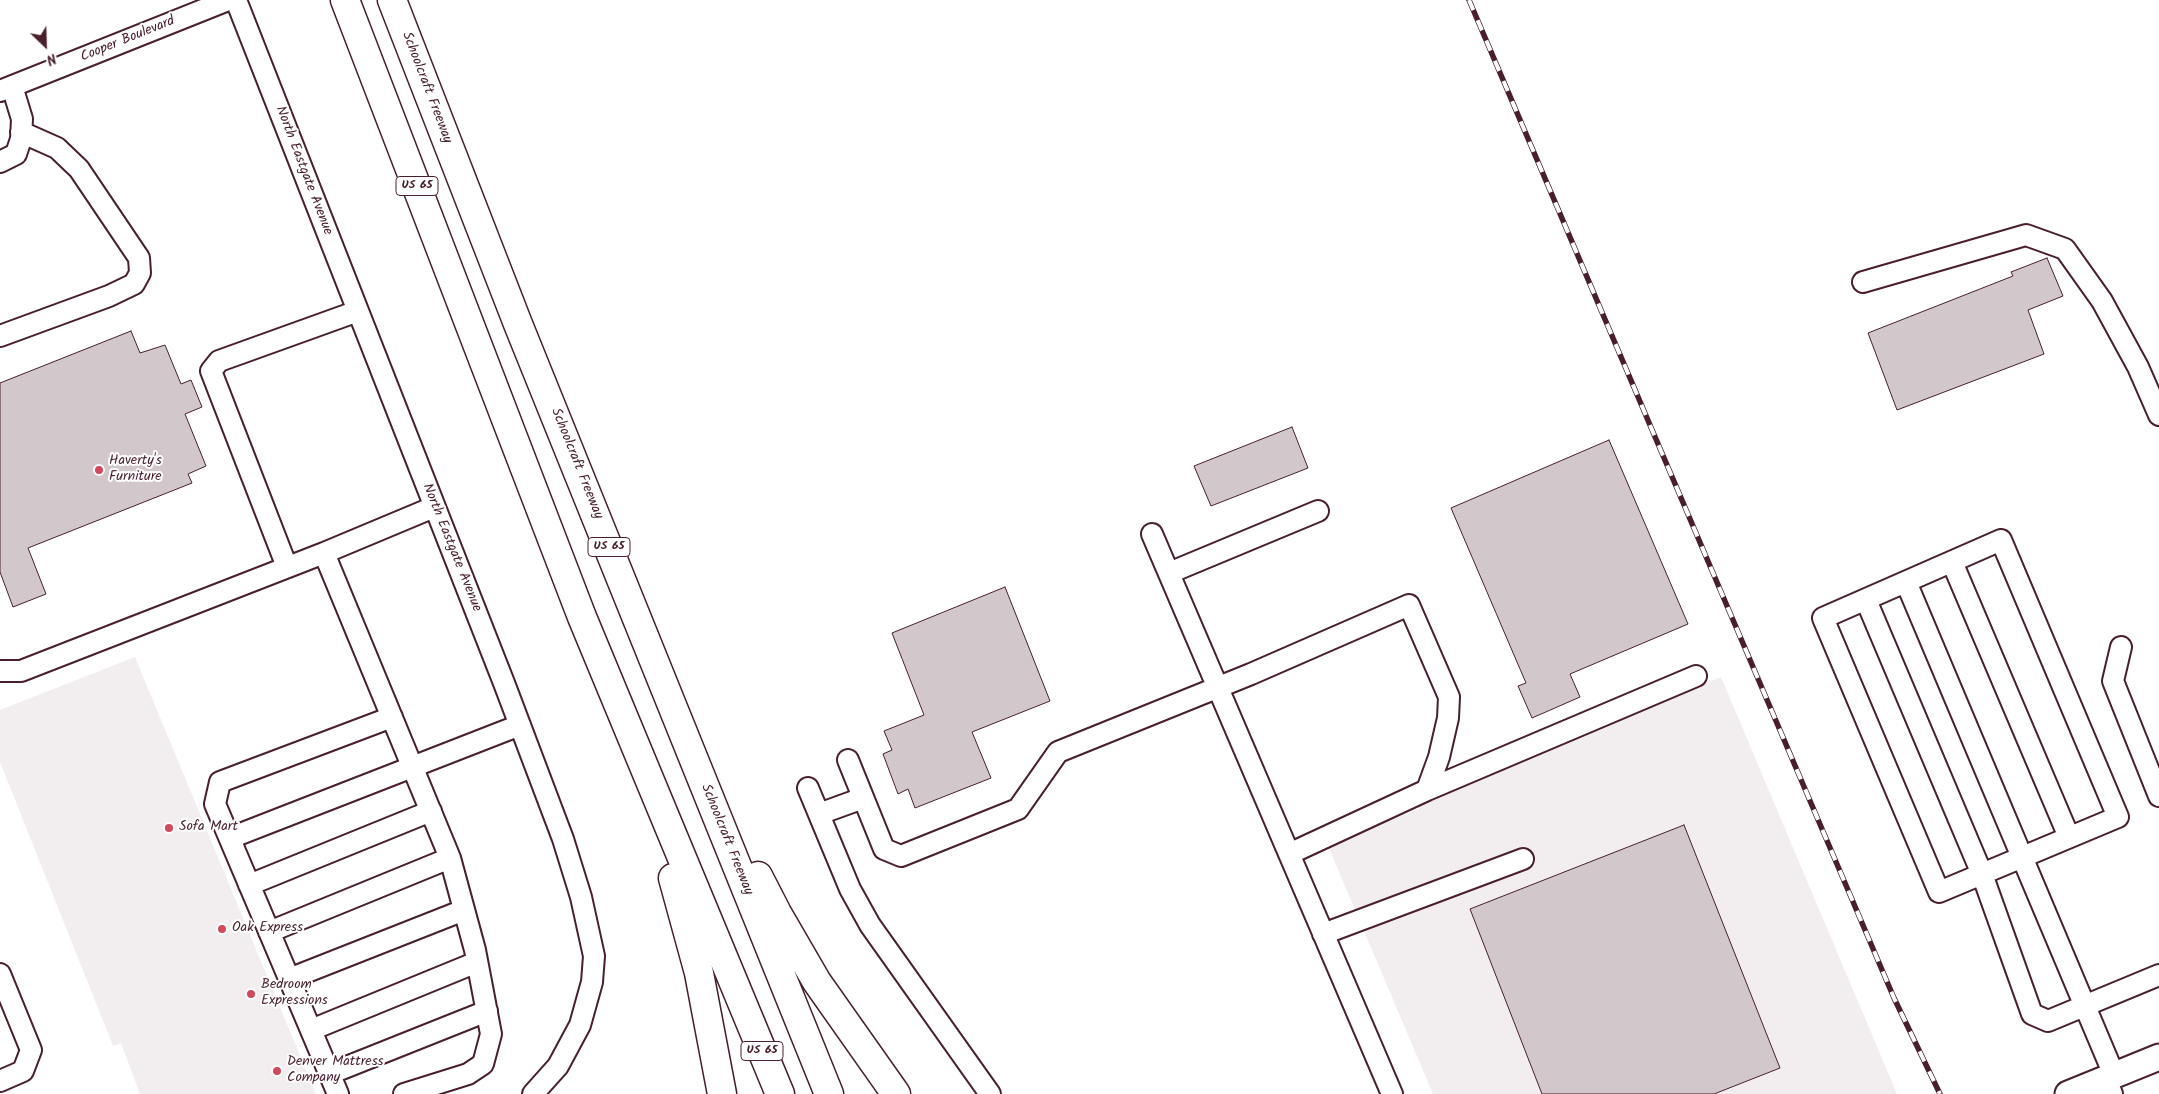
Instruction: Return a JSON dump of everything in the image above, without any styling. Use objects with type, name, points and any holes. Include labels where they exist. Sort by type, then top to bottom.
[{"type":"highway","name":"US 65","points":[[345,0],[582,617],[780,1094]]},
{"type":"highway","name":"Schoolcraft Freeway","points":[[392,0],[628,595],[829,1094]]},
{"type":"highway","points":[[628,595],[777,913],[817,982],[896,1094]]},
{"type":"highway","points":[[582,617],[684,911],[699,973],[722,1094]]},
{"type":"main road","points":[[2068,1094],[2111,1083],[2159,1057]]},
{"type":"street","name":"Cooper Boulevard","points":[[6,88],[228,0]]},
{"type":"street","name":"North Eastgate Avenue","points":[[236,0],[520,725],[573,868],[594,956],[592,982],[580,1025],[558,1066],[532,1094]]},
{"type":"street","points":[[0,162],[16,154],[21,132],[22,119],[6,88]]},
{"type":"street","points":[[0,336],[108,296],[134,284],[140,273],[140,258],[79,169],[57,148],[21,132]]},
{"type":"street","points":[[1864,282],[2026,235],[2065,249],[2102,301],[2138,367],[2159,416]]},
{"type":"street","points":[[287,567],[210,371],[218,361],[358,311]]},
{"type":"street","points":[[0,671],[21,671],[324,553],[434,507]]},
{"type":"street","points":[[1169,573],[1318,511]]},
{"type":"street","points":[[1152,534],[1392,1094]]},
{"type":"street","points":[[2001,540],[2118,817],[1939,892],[1823,618],[1952,562],[2001,540]]},
{"type":"street","points":[[324,553],[450,858],[477,962],[491,1034],[483,1064],[468,1074],[404,1094]]},
{"type":"street","points":[[1952,562],[2069,837]]},
{"type":"street","points":[[1906,582],[2085,1006],[2111,1083]]},
{"type":"street","points":[[1866,600],[1982,874],[2032,1014],[2048,1021],[2159,974]]},
{"type":"street","points":[[848,760],[884,850],[900,856],[1018,809],[1058,752],[1217,687],[1409,604],[1449,697],[1448,718],[1441,749],[1427,790]]},
{"type":"street","points":[[2121,647],[2113,682],[2159,796]]},
{"type":"street","points":[[1289,854],[1427,790],[1696,676]]},
{"type":"street","points":[[338,1094],[215,804],[220,782],[392,716]]},
{"type":"street","points":[[230,838],[520,725]]},
{"type":"street","points":[[808,788],[850,889],[870,925],[990,1094]]},
{"type":"street","points":[[819,814],[863,798]]},
{"type":"street","points":[[249,884],[431,811]]},
{"type":"street","points":[[269,932],[450,858]]},
{"type":"street","points":[[1323,934],[1523,860]]},
{"type":"street","points":[[289,980],[464,910]]},
{"type":"street","points":[[311,1030],[477,962]]},
{"type":"street","points":[[0,974],[31,1050],[23,1072],[0,1081]]},
{"type":"street","points":[[329,1074],[487,1012]]},
{"type":"shaded area","points":[[135,657],[316,1094],[140,1094],[121,1043],[113,1046],[0,762],[0,710]]},
{"type":"shaded area","points":[[1721,677],[1897,1094],[1433,1094],[1328,846],[1419,809],[1418,803]]},
{"type":"building","points":[[2047,258],[2063,296],[2028,310],[2044,354],[1897,410],[1868,333],[2013,276],[2011,272]]},
{"type":"building","name":"Haverty's Furniture","points":[[131,331],[140,353],[165,345],[181,384],[191,380],[202,407],[185,414],[206,466],[188,474],[192,483],[28,548],[46,594],[13,607],[0,572],[0,383]]},
{"type":"building","points":[[1292,427],[1308,468],[1211,506],[1194,466]]},
{"type":"building","points":[[1609,440],[1688,624],[1570,674],[1580,697],[1532,718],[1518,686],[1526,683],[1451,508]]},
{"type":"building","points":[[1005,587],[1050,701],[972,732],[991,778],[915,808],[908,789],[898,794],[883,754],[892,750],[884,731],[924,715],[892,633]]},
{"type":"building","points":[[1684,825],[1780,1068],[1714,1094],[1542,1094],[1470,909]]},
{"type":"railway","points":[[1469,0],[1894,998],[1940,1094]]},
{"type":"place","name":"Haverty's Furniture","points":[[99,470]]},
{"type":"place","name":"Sofa Mart","points":[[169,828]]},
{"type":"place","name":"Oak Express","points":[[222,929]]},
{"type":"place","name":"Bedroom Expressions","points":[[251,994]]},
{"type":"place","name":"Denver Mattress Company","points":[[277,1071]]}]
